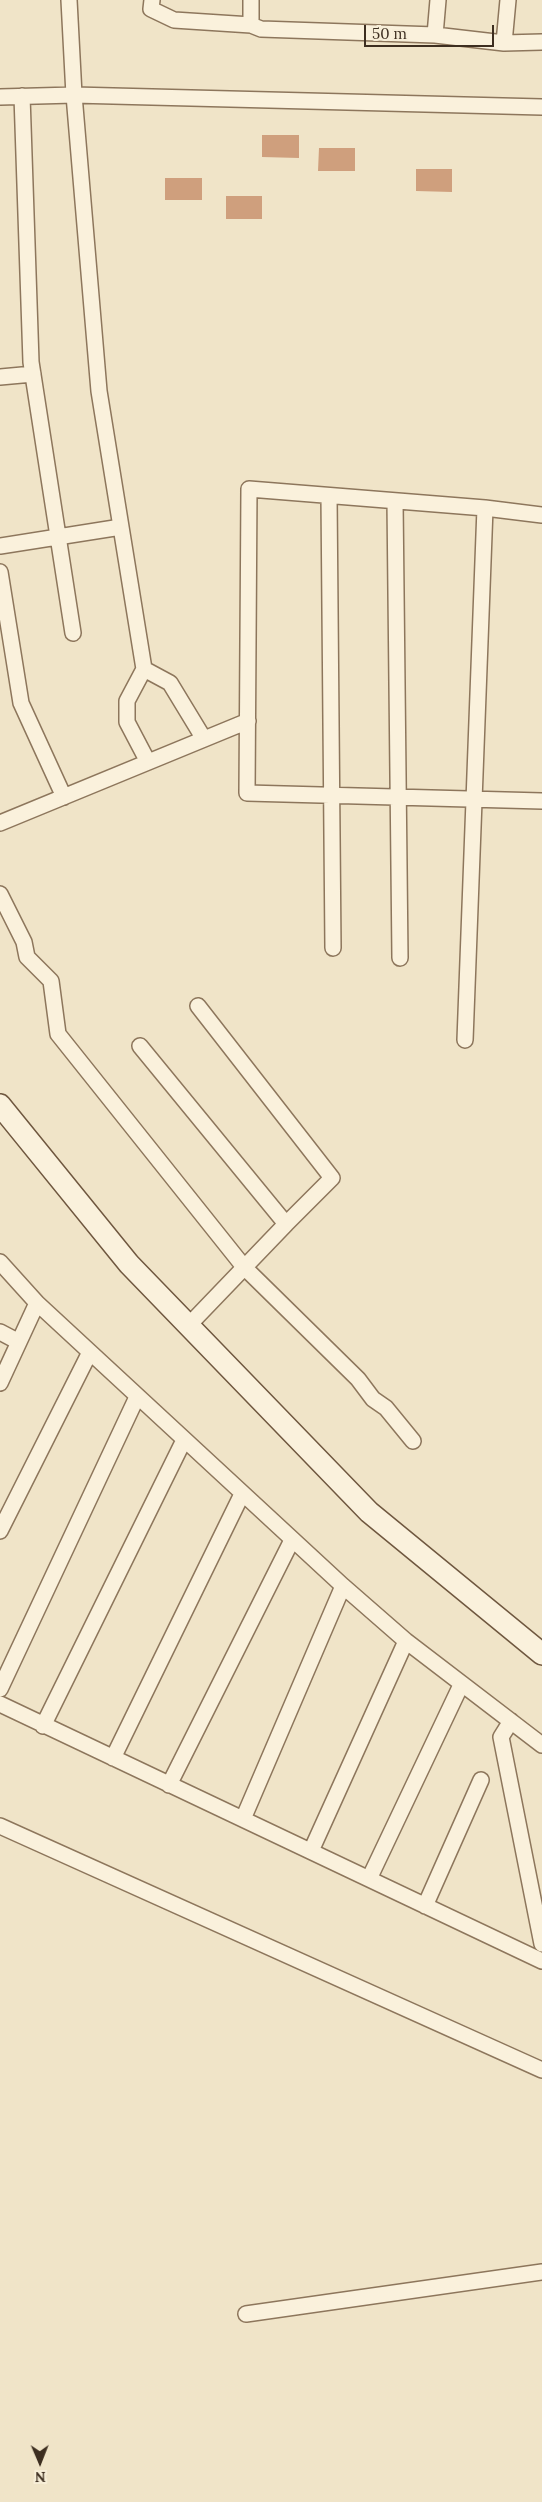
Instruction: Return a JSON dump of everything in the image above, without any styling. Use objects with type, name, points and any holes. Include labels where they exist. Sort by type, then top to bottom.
[{"type":"street","points":[[69,0],[74,95],[99,391],[144,669],[126,701],[127,722],[148,762]]},
{"type":"street","points":[[152,0],[151,10],[174,20],[251,25],[261,29],[436,35],[504,43],[542,42]]},
{"type":"street","points":[[251,0],[251,25]]},
{"type":"street","points":[[436,35],[438,0]]},
{"type":"street","points":[[504,43],[508,0]]},
{"type":"street","points":[[0,97],[74,95],[542,107]]},
{"type":"street","points":[[22,96],[33,374],[73,633]]},
{"type":"street","points":[[0,378],[33,374]]},
{"type":"street","points":[[542,515],[485,508],[249,489],[247,794],[542,801]]},
{"type":"street","points":[[329,496],[333,948]]},
{"type":"street","points":[[395,501],[400,958]]},
{"type":"street","points":[[465,1040],[485,508]]},
{"type":"street","points":[[0,546],[121,527]]},
{"type":"street","points":[[0,572],[21,703],[64,797]]},
{"type":"street","points":[[144,669],[170,683],[204,739]]},
{"type":"street","points":[[0,823],[248,721]]},
{"type":"street","points":[[0,894],[24,942],[27,957],[51,981],[58,1034],[244,1267],[358,1379],[373,1399],[386,1408],[413,1440]]},
{"type":"street","points":[[188,1326],[332,1178],[198,1006]]},
{"type":"street","points":[[140,1046],[286,1224]]},
{"type":"street","points":[[0,1105],[129,1264],[369,1512],[542,1654]]},
{"type":"street","points":[[0,1262],[38,1303],[136,1397],[343,1586],[406,1641],[461,1685],[542,1745]]},
{"type":"street","points":[[0,1383],[38,1303]]},
{"type":"street","points":[[0,1332],[19,1342]]},
{"type":"street","points":[[0,1531],[90,1352]]},
{"type":"street","points":[[0,1689],[136,1397]]},
{"type":"street","points":[[44,1726],[184,1440]]},
{"type":"street","points":[[113,1758],[242,1494]]},
{"type":"street","points":[[169,1785],[292,1540]]},
{"type":"street","points":[[243,1819],[343,1586]]},
{"type":"street","points":[[311,1851],[406,1641]]},
{"type":"street","points":[[369,1879],[461,1685]]},
{"type":"street","points":[[0,1704],[542,1961]]},
{"type":"street","points":[[510,1721],[501,1737],[542,1944]]},
{"type":"street","points":[[425,1906],[481,1780]]},
{"type":"street","points":[[0,1826],[542,2070]]},
{"type":"street","points":[[246,2314],[542,2272]]},
{"type":"building","points":[[262,135],[299,135],[299,158],[262,157]]},
{"type":"building","points":[[319,148],[355,148],[355,171],[318,171]]},
{"type":"building","points":[[416,169],[452,169],[452,192],[416,191]]},
{"type":"building","points":[[165,178],[202,178],[202,200],[165,200]]},
{"type":"building","points":[[226,196],[262,196],[262,219],[226,219]]}]
